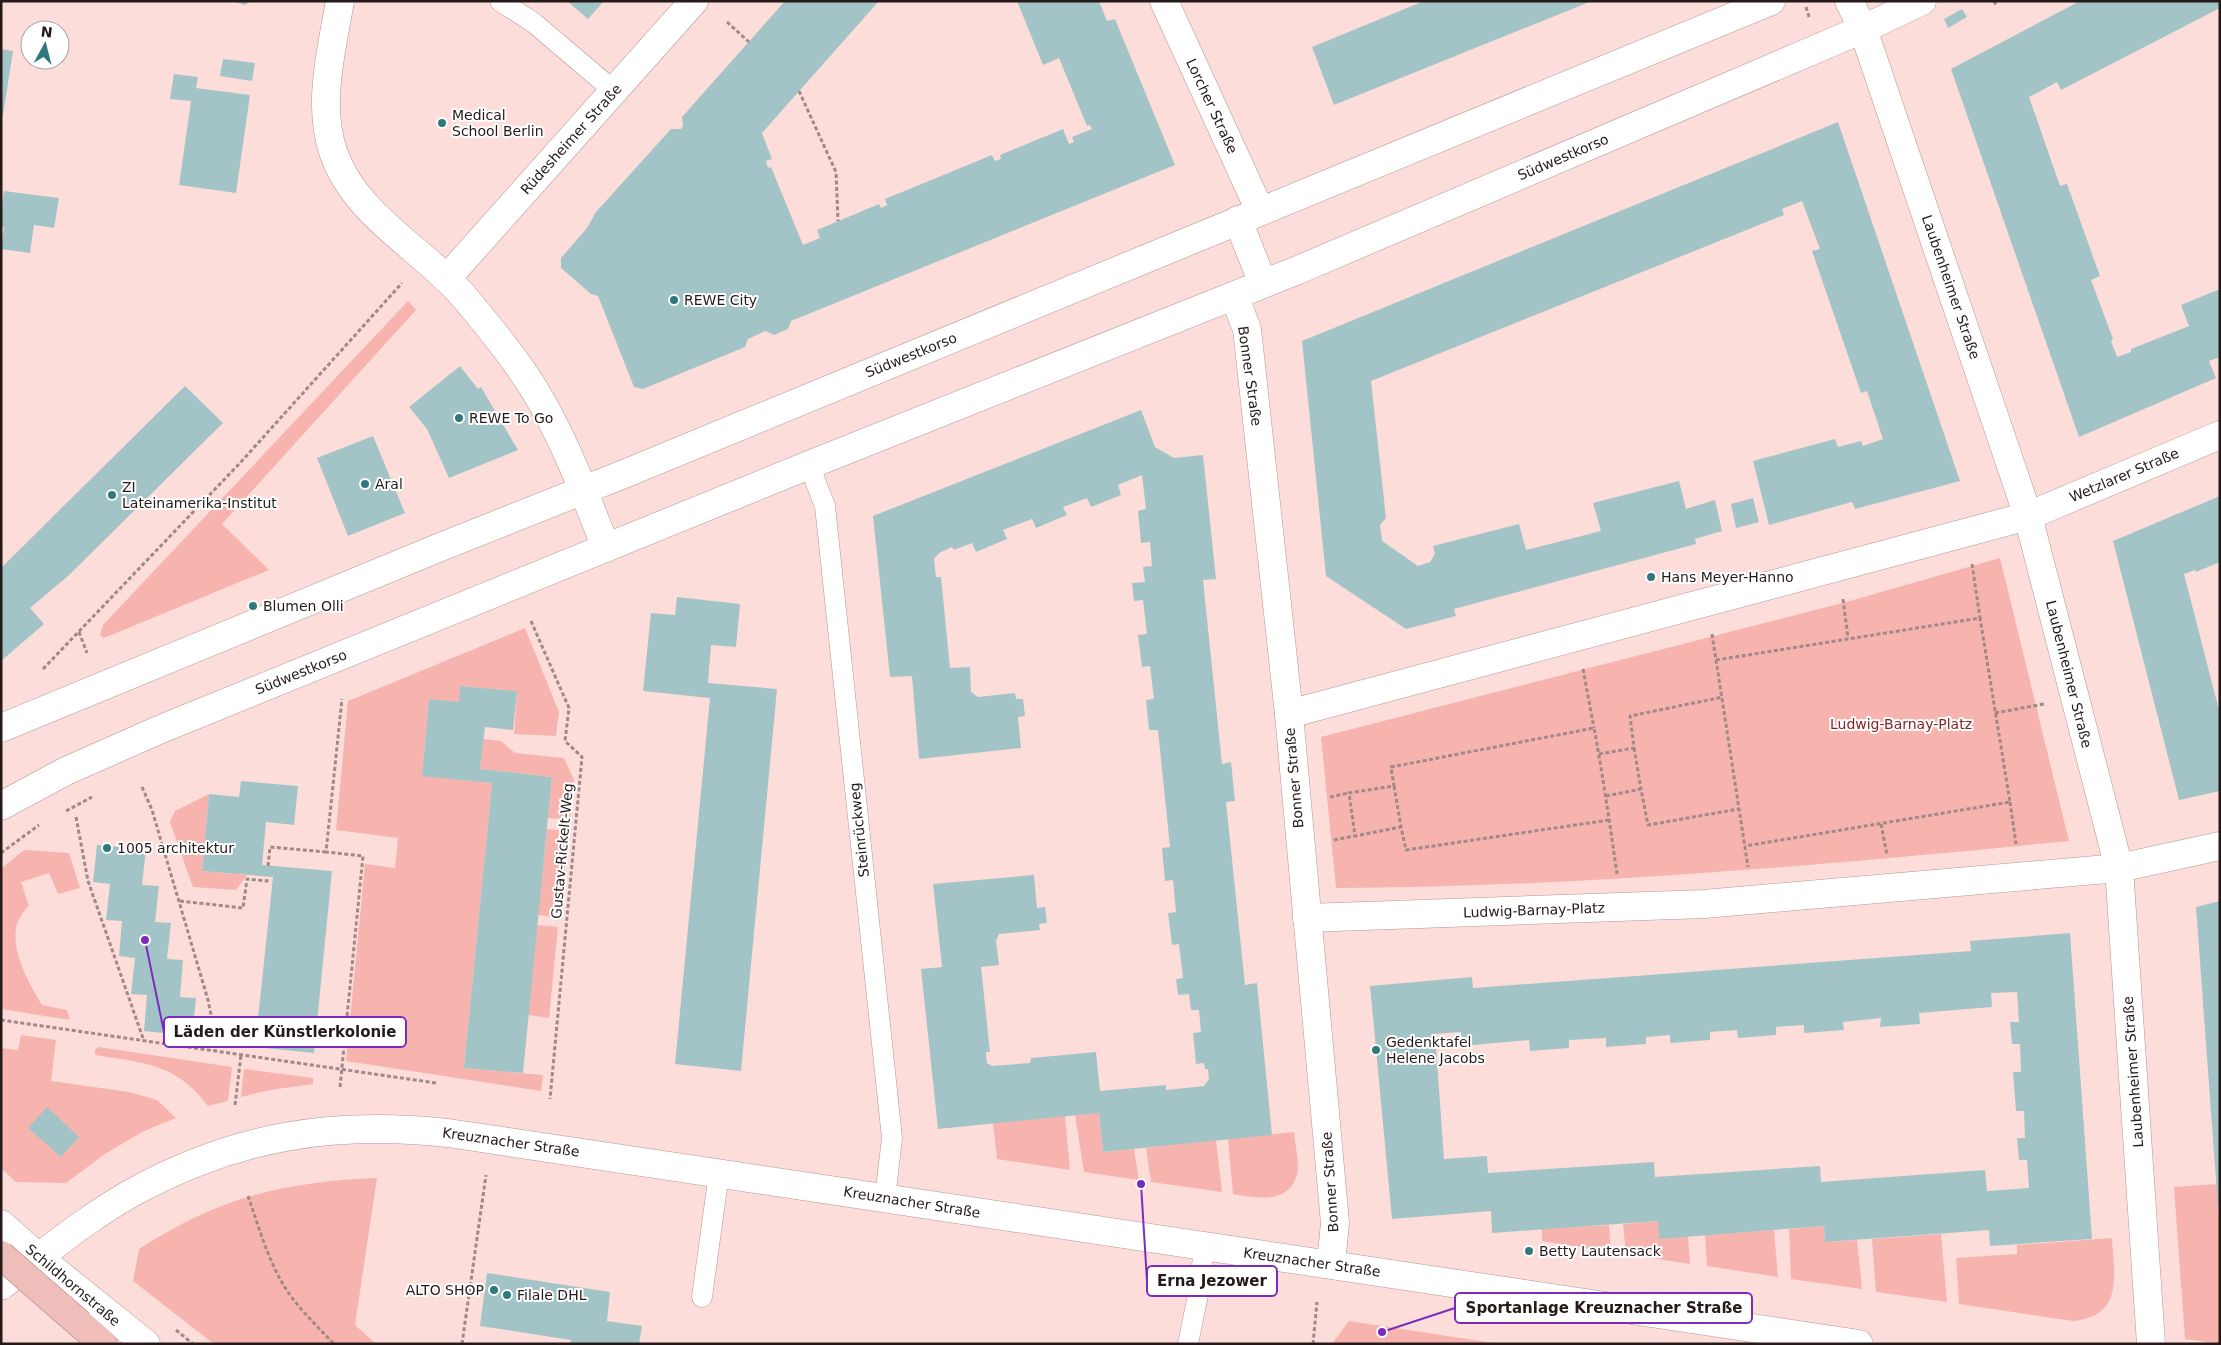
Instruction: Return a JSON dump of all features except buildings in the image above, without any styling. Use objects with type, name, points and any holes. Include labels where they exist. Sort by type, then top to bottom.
[{"type":"highway","points":[[1,1255],[103,1344]]},
{"type":"street","points":[[340,1],[332,49],[327,106],[328,130],[333,151],[341,170],[355,192],[378,217],[447,278],[504,346],[534,389],[551,420],[583,490],[606,548]]},
{"type":"street","name":"Rüdesheimer Straße","points":[[447,278],[694,1]]},
{"type":"street","name":"Lorcher Straße","points":[[1164,1],[1249,216]]},
{"type":"street","name":"Südwestkorso","points":[[1,728],[1771,1]]},
{"type":"street","points":[[1849,1],[1863,29]]},
{"type":"street","name":"Südwestkorso","points":[[1,806],[66,771],[161,729],[809,465],[1234,296],[1863,29],[1922,1]]},
{"type":"street","name":"Laubenheimer Straße","points":[[1863,29],[2028,516],[2119,868],[2151,1344]]},
{"type":"street","points":[[1249,216],[1263,284]]},
{"type":"street","name":"Bonner Straße","points":[[1234,296],[1247,329],[1288,714],[1335,1223],[1331,1264]]},
{"type":"street","name":"Wetzlarer Straße","points":[[2028,516],[2220,435]]},
{"type":"street","points":[[1288,714],[2028,516]]},
{"type":"street","name":"Ludwig-Barnay-Platz","points":[[1307,918],[1704,904],[2119,868],[2220,846]]},
{"type":"street","name":"Kreuznacher Straße","points":[[1,1286],[129,1195],[188,1165],[226,1150],[326,1130],[370,1127],[448,1132],[1859,1344]]},
{"type":"street","name":"Schildhornstraße","points":[[1,1224],[129,1339]]},
{"type":"lane","points":[[500,1],[534,23],[614,91]]},
{"type":"lane","name":"Steinrückweg","points":[[809,465],[825,506],[892,1138],[886,1198]]},
{"type":"lane","points":[[702,1297],[719,1173]]},
{"type":"lane","points":[[1188,1344],[1200,1285],[1204,1246]]},
{"type":"path","points":[[727,22],[749,42]]},
{"type":"path","points":[[799,91],[836,172],[838,221]]},
{"type":"path","points":[[44,670],[240,463],[404,281]]},
{"type":"path","points":[[1971,561],[2017,850]]},
{"type":"path","points":[[1843,595],[1848,638]]},
{"type":"path","points":[[1716,660],[1980,618]]},
{"type":"path","name":"Gustav-Rickelt-Weg","points":[[531,620],[569,708],[565,741],[582,757],[550,1099]]},
{"type":"path","points":[[1712,629],[1748,870]]},
{"type":"path","points":[[79,632],[87,653]]},
{"type":"path","points":[[1582,663],[1610,820],[1618,883]]},
{"type":"path","points":[[1723,697],[1630,716],[1634,748],[1648,825],[1739,809]]},
{"type":"path","points":[[326,852],[342,699]]},
{"type":"path","points":[[1996,713],[2048,704]]},
{"type":"path","points":[[1594,728],[1391,767],[1401,827],[1406,850],[1610,820]]},
{"type":"path","points":[[1599,754],[1634,748]]},
{"type":"path","points":[[1321,798],[1394,786]]},
{"type":"path","points":[[142,787],[152,810],[208,1000],[215,1034],[215,1051]]},
{"type":"path","points":[[1606,796],[1641,790]]},
{"type":"path","points":[[1349,794],[1356,836]]},
{"type":"path","points":[[63,813],[88,800]]},
{"type":"path","points":[[1745,846],[2010,802]]},
{"type":"path","points":[[76,817],[88,881],[144,1041]]},
{"type":"path","points":[[1,853],[47,821]]},
{"type":"path","points":[[1881,824],[1888,863]]},
{"type":"path","points":[[1326,841],[1401,827]]},
{"type":"path","points":[[268,866],[270,847],[363,856],[340,1087]]},
{"type":"path","points":[[180,901],[243,908],[247,879],[267,881],[267,877]]},
{"type":"path","points":[[1,1020],[436,1083]]},
{"type":"path","points":[[235,1105],[241,1054]]},
{"type":"path","points":[[462,1344],[486,1175]]},
{"type":"path","points":[[248,1196],[275,1267],[286,1288],[307,1316],[334,1344]]},
{"type":"path","points":[[1313,1344],[1317,1302]]},
{"type":"green space","points":[[408,301],[416,310],[222,524],[269,570],[104,638],[100,635],[103,625]]},
{"type":"green space","name":"Ludwig-Barnay-Platz","points":[[2000,558],[2069,841],[1794,866],[1611,879],[1520,884],[1336,888],[1321,737],[1850,601]]},
{"type":"green space","points":[[525,628],[559,712],[556,736],[514,734],[517,691],[461,686],[459,702],[429,700],[422,775],[492,783],[464,1068],[543,1075],[541,1091],[346,1061],[365,864],[395,868],[398,838],[336,830],[348,701]]},
{"type":"green space","points":[[483,739],[501,741],[515,753],[564,758],[574,780],[570,820],[548,818],[552,777],[480,769]]},
{"type":"green space","points":[[209,794],[202,871],[247,875],[236,890],[193,887],[170,822],[175,811]]},
{"type":"green space","points":[[547,829],[569,831],[559,918],[538,915]]},
{"type":"green space","points":[[24,850],[69,853],[80,888],[58,894],[49,873],[21,882],[29,906],[20,916],[16,928],[18,954],[22,967],[42,1005],[67,1010],[70,1020],[1,1009],[1,869]]},
{"type":"green space","points":[[537,925],[558,927],[549,1018],[528,1015]]},
{"type":"green space","points":[[21,1035],[56,1040],[51,1081],[129,1092],[157,1100],[176,1118],[142,1132],[105,1154],[66,1183],[16,1182],[1,1168],[1,1048],[18,1050]]},
{"type":"green space","points":[[98,1047],[232,1067],[228,1101],[208,1106],[184,1081],[171,1073],[144,1063],[95,1055],[95,1050]]},
{"type":"green space","points":[[244,1069],[313,1078],[313,1084],[270,1090],[241,1097]]},
{"type":"green space","points":[[1099,1113],[1103,1152],[1134,1149],[1139,1180],[1084,1172],[1075,1115]]},
{"type":"green space","points":[[1065,1116],[1070,1170],[997,1159],[993,1123]]},
{"type":"green space","points":[[1294,1132],[1298,1171],[1293,1185],[1279,1195],[1270,1197],[1261,1198],[1233,1194],[1228,1139]]},
{"type":"green space","points":[[1216,1140],[1222,1192],[1151,1182],[1146,1148]]},
{"type":"green space","points":[[377,1178],[355,1325],[376,1344],[214,1344],[133,1281],[139,1249],[169,1231],[225,1205],[253,1196],[311,1183]]},
{"type":"green space","points":[[2217,1184],[2220,1227],[2220,1344],[2185,1339],[2174,1187]]},
{"type":"green space","points":[[1658,1221],[1688,1236],[1690,1264],[1626,1254],[1623,1224]]},
{"type":"green space","points":[[1609,1225],[1611,1252],[1542,1241],[1542,1229]]},
{"type":"green space","points":[[1824,1226],[1825,1242],[1857,1240],[1862,1289],[1791,1279],[1789,1229]]},
{"type":"green space","points":[[1774,1230],[1778,1277],[1707,1266],[1705,1235]]},
{"type":"green space","points":[[1941,1234],[1947,1302],[1876,1292],[1872,1239]]},
{"type":"green space","points":[[2112,1238],[2114,1279],[2112,1291],[2108,1302],[2101,1311],[2089,1318],[2073,1321],[1959,1304],[1956,1258],[2017,1254],[2017,1245]]},
{"type":"green space","points":[[1349,1321],[1500,1344],[1332,1344]]},
{"type":"place","name":"Medical School Berlin","points":[[442,123]]},
{"type":"place","name":"REWE City","points":[[674,300]]},
{"type":"place","name":"REWE To Go","points":[[459,418]]},
{"type":"place","name":"Aral","points":[[365,484]]},
{"type":"place","name":"ZI Lateinamerika-Institut","points":[[112,495]]},
{"type":"place","name":"Hans Meyer-Hanno","points":[[1651,577]]},
{"type":"place","name":"Blumen Olli","points":[[253,606]]},
{"type":"place","name":"1005 architektur","points":[[107,848]]},
{"type":"place","name":"Läden der Künstlerkolonie","points":[[145,940]]},
{"type":"place","name":"Gedenktafel Helene Jacobs","points":[[1376,1050]]},
{"type":"place","name":"Erna Jezower","points":[[1141,1184]]},
{"type":"place","name":"Betty Lautensack","points":[[1529,1251]]},
{"type":"place","name":"ALTO SHOP","points":[[494,1290]]},
{"type":"place","name":"Filale DHL","points":[[507,1295]]},
{"type":"place","name":"Sportanlage Kreuznacher Straße","points":[[1382,1332]]}]
